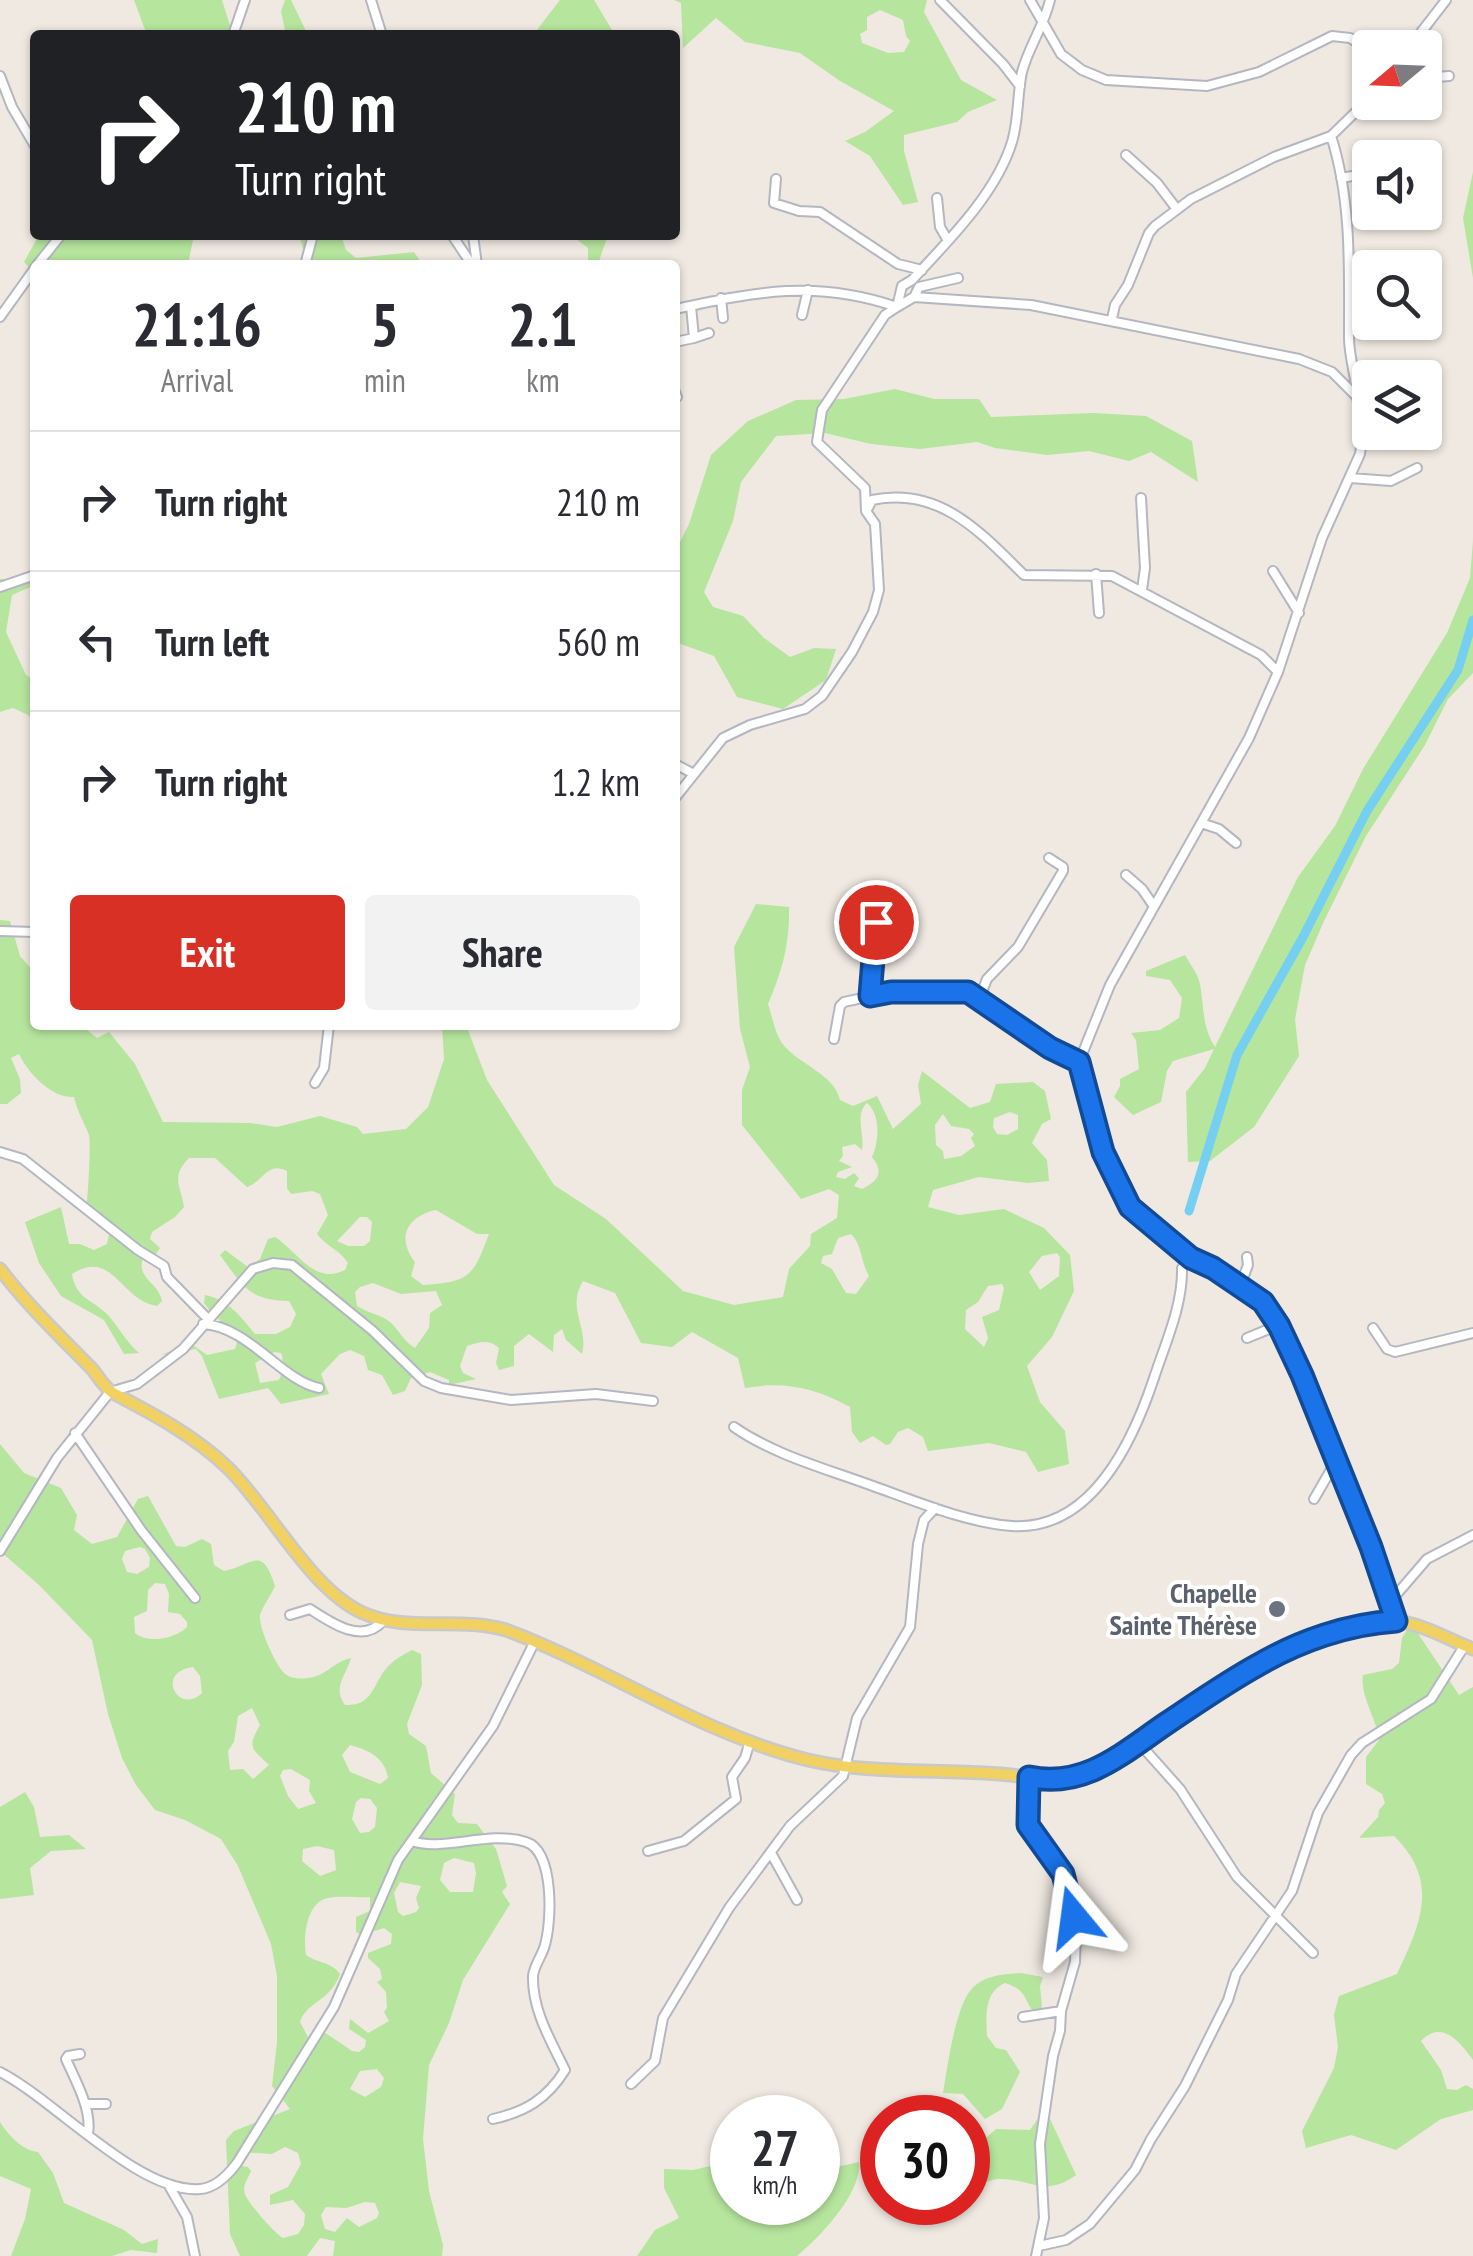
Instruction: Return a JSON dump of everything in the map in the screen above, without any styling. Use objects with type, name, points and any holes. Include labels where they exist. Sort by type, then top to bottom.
[{"type":"main road","points":[[0,1269],[34,1312],[110,1392],[129,1398],[220,1460],[332,1592],[356,1610],[383,1621],[478,1623],[506,1630],[750,1741],[802,1758],[846,1766],[1054,1780],[1107,1765],[1246,1672],[1285,1651],[1350,1627],[1396,1621],[1428,1629],[1469,1647]]},
{"type":"street","points":[[235,30],[246,0]]},
{"type":"street","points":[[371,0],[380,30]]},
{"type":"street","points":[[940,0],[1020,86]]},
{"type":"street","points":[[1030,0],[1065,58],[1106,80],[1207,86],[1270,68],[1332,36],[1352,39]]},
{"type":"street","points":[[898,306],[902,286],[922,270],[980,201],[1007,156],[1027,60],[1044,26],[1050,0]]},
{"type":"street","points":[[1423,30],[1446,0]]},
{"type":"street","points":[[0,76],[12,108],[30,138]]},
{"type":"street","points":[[1442,77],[1450,76]]},
{"type":"street","points":[[1112,319],[1149,233],[1176,208],[1274,157],[1331,136],[1352,116]]},
{"type":"street","points":[[1331,136],[1342,178],[1350,269],[1352,362]]},
{"type":"street","points":[[1126,154],[1157,183],[1176,208]]},
{"type":"street","points":[[1342,178],[1352,176]]},
{"type":"street","points":[[776,180],[774,202],[800,211],[820,212],[898,264],[922,270]]},
{"type":"street","points":[[937,198],[940,227],[947,239]]},
{"type":"street","points":[[41,260],[57,240]]},
{"type":"street","points":[[0,317],[30,275]]},
{"type":"street","points":[[914,297],[919,287],[958,278]]},
{"type":"street","points":[[680,308],[720,298],[808,290],[860,294],[898,306]]},
{"type":"street","points":[[802,314],[808,290]]},
{"type":"street","points":[[680,792],[729,734],[805,710],[822,696],[873,612],[879,590],[875,524],[866,511],[865,488],[817,442],[822,410],[885,315],[898,306],[914,297],[1031,305],[1112,319],[1312,362],[1340,377],[1352,390]]},
{"type":"street","points":[[720,298],[722,318]]},
{"type":"street","points":[[691,306],[694,338]]},
{"type":"street","points":[[680,341],[709,334]]},
{"type":"street","points":[[1361,450],[1316,552],[1278,672],[1249,738],[1105,996],[1079,1062],[1103,1152],[1123,1196],[1146,1224],[1191,1258],[1263,1302],[1279,1326],[1302,1375],[1396,1621]]},
{"type":"street","points":[[1350,478],[1391,481],[1417,468]]},
{"type":"street","points":[[866,511],[872,500],[884,498],[935,502],[958,514],[1027,576],[1112,576],[1262,655],[1278,672]]},
{"type":"street","points":[[1141,498],[1142,590]]},
{"type":"street","points":[[1273,571],[1299,613]]},
{"type":"street","points":[[1096,574],[1099,614]]},
{"type":"street","points":[[0,587],[30,577]]},
{"type":"street","points":[[680,767],[694,774]]},
{"type":"street","points":[[1202,824],[1236,842]]},
{"type":"street","points":[[980,997],[986,978],[1018,947],[1063,871],[1064,867],[1049,858]]},
{"type":"street","points":[[1126,875],[1153,905]]},
{"type":"street","points":[[870,996],[874,926],[884,901]]},
{"type":"street","points":[[0,931],[30,932]]},
{"type":"street","points":[[834,1039],[841,1004],[870,996],[953,990],[980,997],[1050,1048],[1079,1062]]},
{"type":"street","points":[[315,1083],[324,1068],[328,1030]]},
{"type":"street","points":[[0,1152],[23,1159],[164,1266],[167,1277],[206,1321],[218,1324],[262,1351],[305,1384],[319,1388]]},
{"type":"street","points":[[734,1426],[753,1439],[828,1470],[935,1508],[1015,1526],[1052,1518],[1096,1489],[1135,1432],[1172,1322],[1182,1268],[1191,1258]]},
{"type":"street","points":[[1240,1286],[1247,1258]]},
{"type":"street","points":[[0,1552],[45,1476],[110,1392],[146,1378],[183,1348],[253,1269],[286,1263],[298,1269],[373,1331],[424,1381],[442,1388],[511,1400],[596,1394],[653,1401]]},
{"type":"street","points":[[1247,1338],[1279,1326]]},
{"type":"street","points":[[1373,1328],[1387,1349],[1395,1352],[1473,1333]]},
{"type":"street","points":[[75,1433],[142,1530],[196,1598]]},
{"type":"street","points":[[1314,1499],[1336,1461]]},
{"type":"street","points":[[631,2084],[655,2061],[664,2018],[710,1936],[801,1814],[841,1778],[857,1718],[910,1627],[917,1549],[924,1520],[935,1508]]},
{"type":"street","points":[[1390,1602],[1427,1559],[1473,1534]]},
{"type":"street","points":[[290,1615],[310,1609],[337,1627],[368,1630],[383,1621]]},
{"type":"street","points":[[0,2072],[123,2160],[168,2184],[206,2188],[223,2179],[237,2163],[332,2010],[396,1864],[493,1726],[534,1642]]},
{"type":"street","points":[[1029,1777],[1028,1825],[1063,1874],[1076,1932],[1074,1968],[1052,2056],[1040,2144],[1044,2218],[1040,2251],[1090,2224],[1129,2179],[1185,2086],[1228,2000],[1236,1974],[1276,1918],[1298,1877],[1318,1814],[1351,1755],[1362,1743],[1431,1700],[1469,1647]]},
{"type":"street","points":[[648,1851],[684,1840],[736,1799],[733,1774],[750,1741]]},
{"type":"street","points":[[1139,1743],[1180,1789],[1237,1877],[1313,1953]]},
{"type":"street","points":[[412,1841],[526,1841],[539,1850],[546,1864],[547,1932],[533,1977],[545,2032],[565,2070],[540,2101],[519,2112],[493,2118]]},
{"type":"street","points":[[771,1854],[797,1900]]},
{"type":"street","points":[[1023,2017],[1061,2011]]},
{"type":"street","points":[[80,2054],[66,2059],[85,2104],[88,2134]]},
{"type":"street","points":[[85,2104],[106,2104]]},
{"type":"street","points":[[168,2184],[187,2217],[195,2256]]},
{"type":"green space","points":[[134,0],[222,0],[231,30],[145,30]]},
{"type":"green space","points":[[285,0],[291,0],[306,30],[285,30],[281,11]]},
{"type":"green space","points":[[560,0],[594,0],[612,30],[537,30]]},
{"type":"green space","points":[[674,0],[927,0],[924,12],[961,80],[997,100],[968,112],[957,122],[904,135],[904,151],[918,202],[903,205],[870,156],[845,141],[894,111],[800,53],[745,42],[716,18],[683,48],[681,3]],"holes":[[[880,10],[903,20],[910,41],[904,52],[888,53],[862,43],[860,34],[867,30],[867,17]]]},
{"type":"green space","points":[[1473,172],[1473,278],[1463,218]]},
{"type":"green space","points":[[36,240],[193,240],[189,260],[30,260],[30,269],[24,262]]},
{"type":"green space","points":[[300,240],[343,240],[346,250],[356,258],[414,252],[420,260],[306,260]]},
{"type":"green space","points":[[578,240],[606,240],[599,260],[588,260],[588,248]]},
{"type":"green space","points":[[895,389],[934,399],[979,399],[991,417],[1093,413],[1146,416],[1192,441],[1198,482],[1151,452],[1129,461],[1089,451],[1047,455],[977,442],[920,449],[871,444],[825,433],[776,436],[741,482],[733,521],[704,592],[713,607],[743,616],[790,657],[814,648],[836,649],[826,680],[783,709],[737,697],[714,656],[680,644],[680,542],[711,455],[748,421],[796,400],[844,399]]},
{"type":"green space","points":[[1473,541],[1473,673],[1448,699],[1425,745],[1366,836],[1324,921],[1305,965],[1295,1019],[1299,1056],[1254,1127],[1210,1161],[1188,1162],[1186,1092],[1214,1049],[1173,1061],[1161,1102],[1133,1115],[1114,1097],[1120,1079],[1139,1069],[1136,1040],[1131,1033],[1160,1030],[1179,1018],[1182,998],[1170,980],[1146,976],[1146,971],[1185,955],[1199,980],[1206,1024],[1215,1047],[1298,877],[1335,826],[1363,769],[1447,633],[1470,578]]},
{"type":"green space","points":[[30,573],[30,587],[12,595],[6,632],[30,677],[30,718],[13,708],[0,712],[0,579],[20,579]]},
{"type":"green space","points":[[756,904],[789,907],[784,957],[768,1004],[780,1039],[789,1051],[831,1083],[840,1100],[853,1106],[877,1096],[893,1129],[921,1104],[918,1085],[922,1071],[970,1108],[990,1102],[996,1084],[1033,1082],[1045,1091],[1051,1119],[1042,1124],[1032,1143],[1047,1160],[1049,1181],[1028,1183],[979,1177],[933,1190],[928,1207],[959,1215],[1004,1209],[1044,1228],[1070,1255],[1074,1291],[1052,1337],[1027,1366],[1040,1402],[1065,1431],[1069,1464],[1038,1472],[1026,1452],[989,1443],[928,1451],[923,1437],[908,1428],[898,1432],[890,1444],[873,1436],[860,1443],[852,1432],[850,1407],[799,1388],[745,1388],[738,1358],[692,1332],[672,1347],[641,1343],[615,1293],[583,1281],[577,1301],[582,1354],[566,1340],[562,1329],[554,1335],[553,1352],[529,1334],[514,1346],[514,1366],[499,1370],[499,1348],[488,1342],[476,1343],[467,1346],[460,1366],[463,1373],[476,1379],[449,1385],[449,1380],[430,1372],[411,1378],[405,1391],[393,1395],[382,1375],[368,1370],[364,1356],[350,1350],[340,1354],[321,1374],[329,1394],[281,1404],[268,1388],[219,1399],[196,1349],[161,1355],[190,1343],[207,1355],[235,1349],[234,1336],[204,1303],[205,1295],[227,1305],[255,1334],[276,1334],[290,1327],[296,1314],[289,1301],[264,1298],[248,1289],[220,1255],[225,1250],[248,1267],[260,1259],[268,1239],[275,1237],[307,1265],[324,1273],[345,1270],[348,1263],[317,1234],[328,1215],[320,1194],[291,1194],[287,1171],[275,1168],[247,1187],[215,1158],[189,1158],[183,1165],[178,1176],[184,1207],[152,1232],[150,1239],[160,1248],[143,1259],[142,1266],[160,1295],[162,1301],[157,1306],[144,1302],[97,1267],[72,1274],[81,1294],[108,1315],[139,1353],[124,1354],[104,1320],[61,1296],[39,1263],[25,1222],[61,1207],[69,1244],[94,1250],[107,1244],[109,1234],[86,1209],[90,1140],[74,1097],[41,1083],[19,1054],[11,1058],[21,1093],[7,1104],[0,1104],[0,920],[10,921],[20,956],[30,967],[30,1030],[87,1030],[97,1038],[109,1032],[135,1064],[163,1122],[277,1127],[320,1116],[357,1127],[363,1134],[406,1129],[428,1107],[444,1059],[442,1030],[468,1030],[487,1080],[554,1185],[606,1219],[683,1291],[734,1305],[783,1297],[789,1269],[810,1246],[811,1234],[837,1218],[839,1195],[829,1189],[801,1199],[742,1125],[742,1090],[750,1067],[740,1029],[734,947]],"holes":[[[867,1103],[877,1121],[872,1157],[879,1172],[862,1189],[854,1186],[859,1178],[854,1173],[845,1179],[836,1177],[838,1172],[852,1167],[839,1161],[842,1147],[855,1144],[862,1150],[863,1108]],[[1010,1112],[1018,1115],[1018,1129],[1007,1135],[997,1134],[994,1118]],[[943,1114],[951,1126],[969,1129],[974,1134],[971,1138],[975,1146],[961,1156],[944,1159],[943,1151],[936,1145],[935,1125]],[[436,1210],[477,1234],[489,1234],[468,1274],[451,1282],[423,1285],[411,1276],[415,1262],[406,1237],[418,1217]],[[360,1217],[367,1217],[372,1222],[370,1241],[364,1246],[337,1241]],[[851,1234],[855,1238],[869,1276],[856,1294],[846,1293],[832,1269],[821,1263],[823,1256],[832,1254],[838,1238]],[[1057,1253],[1059,1276],[1040,1290],[1029,1272],[1042,1256]],[[373,1283],[401,1294],[436,1291],[442,1305],[430,1313],[429,1328],[415,1348],[390,1322],[357,1306],[355,1292]],[[1002,1284],[999,1310],[982,1317],[988,1338],[984,1347],[965,1329],[966,1310],[978,1302],[988,1286]],[[274,1352],[281,1353],[279,1380],[260,1383],[255,1363]]]},
{"type":"green space","points":[[0,1444],[24,1473],[61,1488],[77,1515],[74,1530],[92,1544],[117,1537],[138,1499],[148,1496],[176,1546],[185,1547],[202,1539],[211,1544],[214,1565],[224,1571],[261,1561],[275,1586],[260,1621],[281,1670],[288,1676],[305,1678],[320,1675],[351,1658],[340,1687],[345,1705],[366,1699],[397,1658],[412,1650],[421,1654],[422,1685],[407,1724],[409,1734],[426,1746],[431,1773],[455,1794],[452,1815],[458,1823],[477,1824],[496,1849],[507,1886],[502,1892],[510,1904],[463,1980],[429,2065],[423,2139],[442,2256],[333,2256],[335,2241],[320,2238],[307,2256],[240,2256],[230,2234],[226,2140],[234,2131],[290,2109],[272,2086],[277,1976],[271,1944],[238,1866],[221,1839],[155,1810],[136,1785],[122,1758],[108,1714],[92,1640],[0,1551]],"holes":[[[140,1547],[150,1558],[149,1567],[137,1574],[127,1572],[122,1559],[125,1551]],[[155,1583],[165,1584],[168,1612],[180,1614],[187,1627],[169,1637],[147,1638],[135,1633],[134,1617],[147,1611],[148,1590]],[[193,1667],[200,1676],[202,1693],[185,1699],[174,1690],[173,1683],[181,1670]],[[252,1708],[260,1725],[253,1748],[269,1765],[253,1779],[243,1769],[230,1770],[228,1751],[234,1742],[238,1716]],[[350,1745],[379,1760],[388,1778],[380,1784],[350,1772],[342,1755]],[[291,1769],[310,1780],[309,1791],[316,1803],[298,1809],[280,1776],[283,1770]],[[370,1799],[377,1808],[375,1827],[360,1833],[352,1819],[356,1802]],[[317,1846],[334,1850],[336,1870],[320,1876],[302,1861],[303,1849]],[[454,1858],[474,1863],[473,1892],[450,1892],[440,1880],[444,1863]],[[400,1882],[421,1886],[416,1898],[419,1908],[403,1916],[398,1912],[394,1893]],[[338,1897],[370,1897],[370,1911],[356,1917],[356,1932],[361,1935],[384,1928],[392,1934],[391,1944],[368,1953],[380,1969],[382,1979],[377,1982],[386,1992],[384,2012],[389,2021],[368,2033],[350,2019],[349,2029],[366,2040],[359,2052],[324,2032],[310,2041],[300,2022],[331,1990],[340,1974],[306,1955],[305,1939],[315,1906]],[[377,2069],[384,2078],[381,2087],[365,2097],[350,2089],[360,2071]],[[285,2147],[298,2153],[301,2164],[288,2187],[270,2195],[270,2205],[293,2200],[305,2214],[298,2234],[283,2238],[268,2225],[245,2194],[251,2171],[233,2165],[232,2161],[242,2152],[272,2154]],[[365,2202],[375,2203],[379,2213],[359,2227],[347,2218],[335,2232],[325,2229],[321,2215],[326,2207],[346,2208]]]},
{"type":"green space","points":[[1411,1623],[1459,1695],[1473,1687],[1473,2060],[1450,2035],[1436,2032],[1421,2041],[1441,2070],[1447,2089],[1457,2090],[1466,2085],[1473,2089],[1473,2110],[1441,2119],[1396,2150],[1351,2135],[1306,2148],[1302,2131],[1334,2068],[1338,2047],[1334,2015],[1339,1996],[1397,1974],[1419,1920],[1421,1886],[1408,1853],[1394,1836],[1359,1838],[1385,1803],[1382,1794],[1366,1784],[1366,1757],[1379,1740],[1363,1675],[1392,1669],[1399,1663],[1402,1638]]},
{"type":"green space","points":[[25,1792],[34,1807],[40,1837],[69,1835],[86,1849],[51,1851],[30,1868],[34,1895],[0,1899],[0,1807]]},
{"type":"green space","points":[[1021,1973],[1043,1977],[1042,2007],[1036,2015],[1022,1992],[1005,1983],[990,1998],[987,2036],[996,2048],[1006,2050],[1020,2072],[1002,2109],[990,2116],[990,2095],[943,2093],[956,2025],[965,2000],[975,1986],[994,1976]]},
{"type":"green space","points":[[1045,2108],[1076,2175],[1046,2186],[1009,2179],[990,2181],[990,2134],[996,2129],[1030,2130]]},
{"type":"green space","points":[[0,2122],[16,2142],[38,2152],[53,2173],[64,2203],[124,2230],[142,2244],[158,2239],[157,2253],[131,2250],[112,2256],[11,2256],[31,2189],[0,2176]]},
{"type":"green space","points":[[859,2162],[854,2187],[840,2210],[840,2166]]},
{"type":"green space","points":[[710,2166],[710,2225],[829,2225],[797,2256],[637,2256],[655,2230],[679,2218],[664,2188],[664,2169]]},
{"type":"waterway","points":[[1189,1211],[1237,1055],[1367,811],[1458,670],[1473,620]]},
{"type":"place","name":"Chapelle Sainte Thérèse","points":[[1277,1609]]},
{"type":"route","points":[[876,922],[870,996],[891,992],[968,992],[1050,1048],[1079,1062],[1103,1152],[1130,1207],[1191,1258],[1263,1302],[1279,1326],[1324,1427],[1396,1621],[1337,1631],[1261,1662],[1107,1765],[1065,1778],[1029,1777],[1028,1825],[1063,1874],[1074,1917]]}]
